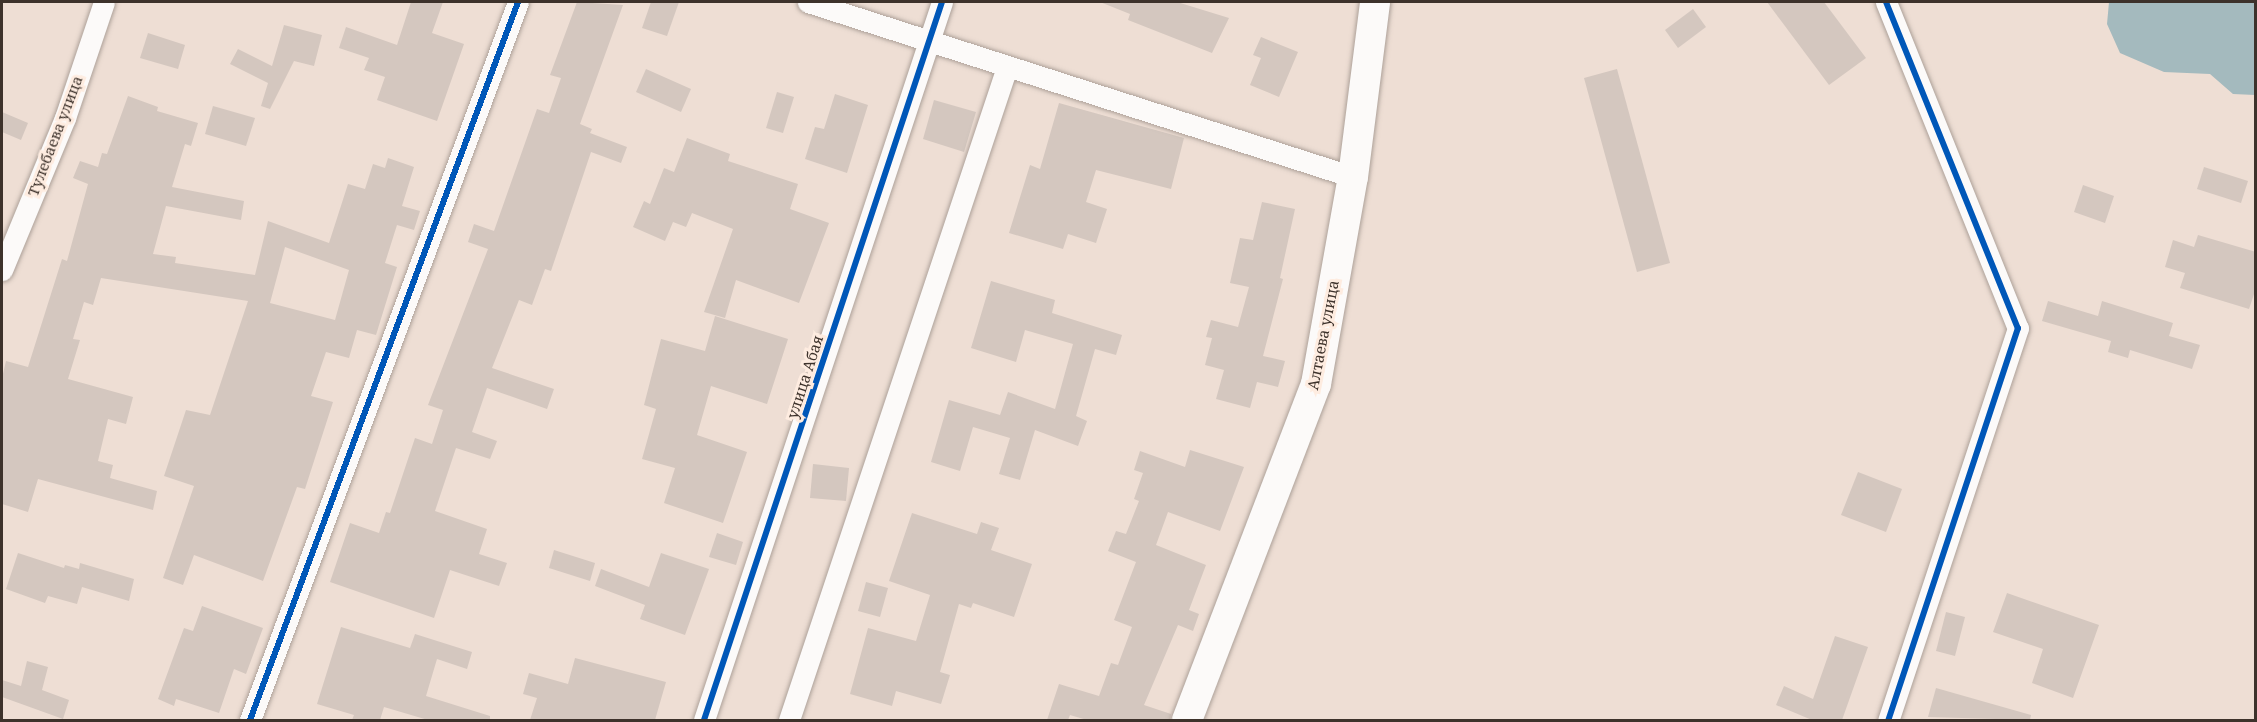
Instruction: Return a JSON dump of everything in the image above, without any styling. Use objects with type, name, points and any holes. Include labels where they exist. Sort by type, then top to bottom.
[{"type":"main road","name":"Алтаева улица","points":[[1187,720],[1316,384],[1353,177],[1375,2]]},
{"type":"street","name":"Тулебаева улица","points":[[2,270],[65,118],[104,2]]},
{"type":"street","points":[[250,720],[518,2]]},
{"type":"street","points":[[808,2],[1353,177]]},
{"type":"street","name":"улица Абая","points":[[704,720],[942,2]]},
{"type":"street","points":[[1886,2],[2018,328],[1888,720]]},
{"type":"street","points":[[789,720],[1007,67]]},
{"type":"water","points":[[2109,2],[2255,2],[2255,95],[2233,94],[2210,74],[2164,72],[2120,53],[2107,24]]},
{"type":"building","points":[[411,2],[443,2],[432,33],[464,44],[437,121],[377,100],[385,77],[364,70],[369,58],[339,48],[346,27],[397,45]]},
{"type":"building","points":[[577,2],[623,5],[580,124],[592,129],[590,133],[627,147],[621,163],[591,152],[551,271],[545,269],[532,305],[519,300],[492,368],[554,389],[547,409],[487,388],[472,432],[497,441],[490,459],[456,448],[435,511],[487,529],[479,554],[507,563],[499,586],[450,570],[434,618],[330,582],[350,523],[379,533],[386,512],[390,513],[415,438],[432,444],[443,410],[428,405],[488,249],[468,242],[474,224],[494,231],[537,109],[549,113],[561,78],[550,75]]},
{"type":"building","points":[[651,2],[679,2],[667,36],[642,28]]},
{"type":"building","points":[[1100,2],[1177,2],[1229,18],[1212,53],[1128,20],[1130,14]]},
{"type":"building","points":[[1767,2],[1824,2],[1866,58],[1829,85]]},
{"type":"building","points":[[1693,9],[1706,27],[1678,48],[1665,30]]},
{"type":"building","points":[[284,25],[322,35],[314,66],[294,61],[270,109],[261,106],[268,83],[230,64],[238,49],[272,66]]},
{"type":"building","points":[[148,33],[185,45],[178,69],[140,58]]},
{"type":"building","points":[[1261,37],[1298,52],[1279,97],[1250,85],[1261,58],[1253,55]]},
{"type":"building","points":[[646,69],[691,89],[681,112],[636,92]]},
{"type":"building","points":[[1617,69],[1670,263],[1637,272],[1584,78]]},
{"type":"building","points":[[777,92],[794,97],[783,133],[766,128]]},
{"type":"building","points":[[835,94],[868,105],[847,173],[805,159],[815,127],[824,129]]},
{"type":"building","points":[[128,96],[158,107],[157,111],[198,123],[191,146],[185,144],[172,187],[244,201],[241,220],[166,206],[153,254],[176,257],[175,263],[255,275],[268,221],[329,243],[348,184],[365,189],[373,164],[385,168],[388,158],[414,167],[402,206],[420,211],[414,230],[397,225],[385,263],[397,267],[376,335],[357,330],[349,358],[326,352],[311,396],[333,402],[305,489],[297,487],[263,581],[194,555],[183,585],[163,578],[194,486],[164,476],[186,410],[210,415],[248,301],[101,278],[93,305],[84,302],[73,339],[80,340],[68,379],[133,397],[126,424],[108,419],[98,461],[113,465],[110,478],[157,491],[153,510],[38,479],[28,512],[2,504],[2,378],[6,361],[28,367],[62,259],[67,261],[88,184],[73,178],[80,161],[98,167],[102,153],[107,154]],"holes":[[[285,247],[349,270],[335,320],[270,303]]]},
{"type":"building","points":[[934,100],[976,112],[964,152],[923,139]]},
{"type":"building","points":[[1059,103],[1184,138],[1171,189],[1096,170],[1086,202],[1107,209],[1096,243],[1068,234],[1063,249],[1009,233],[1030,165],[1040,169]]},
{"type":"building","points":[[213,106],[255,118],[246,146],[205,134]]},
{"type":"building","points":[[2,112],[28,123],[21,140],[2,132]]},
{"type":"building","points":[[687,138],[730,154],[728,161],[798,184],[790,209],[829,223],[799,303],[736,280],[725,318],[704,312],[733,229],[692,213],[686,227],[673,222],[665,241],[633,227],[644,201],[650,204],[664,168],[674,172]]},
{"type":"building","points":[[2204,167],[2248,181],[2241,203],[2197,189]]},
{"type":"building","points":[[2083,185],[2114,196],[2105,223],[2074,212]]},
{"type":"building","points":[[1262,202],[1295,209],[1280,278],[1283,279],[1263,356],[1285,361],[1278,387],[1257,382],[1250,408],[1216,399],[1224,370],[1205,365],[1212,338],[1206,337],[1211,320],[1238,327],[1249,287],[1230,283],[1240,238],[1253,240]]},
{"type":"building","points":[[2198,235],[2256,252],[2256,288],[2249,309],[2180,288],[2185,273],[2165,267],[2173,240],[2194,247]]},
{"type":"building","points":[[991,281],[1055,300],[1052,313],[1122,335],[1116,355],[1095,349],[1076,416],[1087,421],[1078,446],[1035,430],[1020,480],[999,474],[1010,438],[973,427],[960,471],[931,462],[949,400],[1000,415],[1008,392],[1055,409],[1073,344],[1025,330],[1016,362],[971,348]]},
{"type":"building","points":[[2048,301],[2098,316],[2102,301],[2173,323],[2169,336],[2200,345],[2192,369],[2130,350],[2128,358],[2108,352],[2111,341],[2042,321]]},
{"type":"building","points":[[715,316],[788,339],[767,404],[711,386],[697,435],[747,452],[723,523],[664,503],[675,468],[642,459],[656,409],[644,405],[661,339],[705,351]]},
{"type":"building","points":[[1190,450],[1244,467],[1220,531],[1168,512],[1156,545],[1206,565],[1189,610],[1199,614],[1193,631],[1178,625],[1144,705],[1171,714],[1170,720],[1087,720],[1070,715],[1068,720],[1047,720],[1059,684],[1099,696],[1111,663],[1118,665],[1132,627],[1114,620],[1136,562],[1108,551],[1116,531],[1126,534],[1139,501],[1134,499],[1143,473],[1134,470],[1140,451],[1185,467]]},
{"type":"building","points":[[813,464],[849,468],[846,501],[810,498]]},
{"type":"building","points":[[1858,472],[1902,489],[1886,532],[1841,515]]},
{"type":"building","points":[[912,513],[977,534],[981,522],[999,528],[991,550],[1032,564],[1014,617],[973,603],[971,608],[959,604],[940,672],[950,675],[941,704],[896,691],[892,706],[850,694],[868,628],[916,641],[930,595],[889,581]]},
{"type":"building","points":[[717,533],[743,542],[736,565],[709,557]]},
{"type":"building","points":[[554,550],[595,563],[590,581],[549,568]]},
{"type":"building","points":[[18,553],[64,568],[65,565],[79,569],[80,563],[134,579],[129,601],[82,587],[77,604],[48,596],[45,603],[6,589]]},
{"type":"building","points":[[661,553],[709,569],[685,635],[640,619],[645,605],[595,586],[601,569],[649,587]]},
{"type":"building","points":[[866,582],[888,588],[880,617],[858,611]]},
{"type":"building","points":[[2007,593],[2099,625],[2073,698],[2032,683],[2043,649],[1993,632]]},
{"type":"building","points":[[202,606],[263,628],[246,674],[234,669],[219,713],[176,699],[174,706],[158,699],[184,628],[193,631]]},
{"type":"building","points":[[1946,612],[1965,617],[1955,656],[1936,651]]},
{"type":"building","points":[[341,627],[410,648],[415,634],[472,652],[467,669],[437,659],[426,696],[490,716],[490,720],[428,720],[384,707],[380,720],[352,720],[354,715],[317,704]]},
{"type":"building","points":[[1835,636],[1868,647],[1842,720],[1812,720],[1776,705],[1784,686],[1813,699]]},
{"type":"building","points":[[575,658],[666,682],[655,720],[530,720],[537,698],[523,694],[529,673],[568,684]]},
{"type":"building","points":[[27,661],[48,667],[42,690],[69,700],[63,719],[2,697],[2,680],[21,686]]},
{"type":"building","points":[[1936,688],[2031,715],[2030,720],[1928,717]]},
{"type":"cycle path","points":[[250,720],[518,2]]},
{"type":"cycle path","points":[[704,720],[942,2]]},
{"type":"cycle path","points":[[1886,2],[2018,328],[1888,720]]}]
